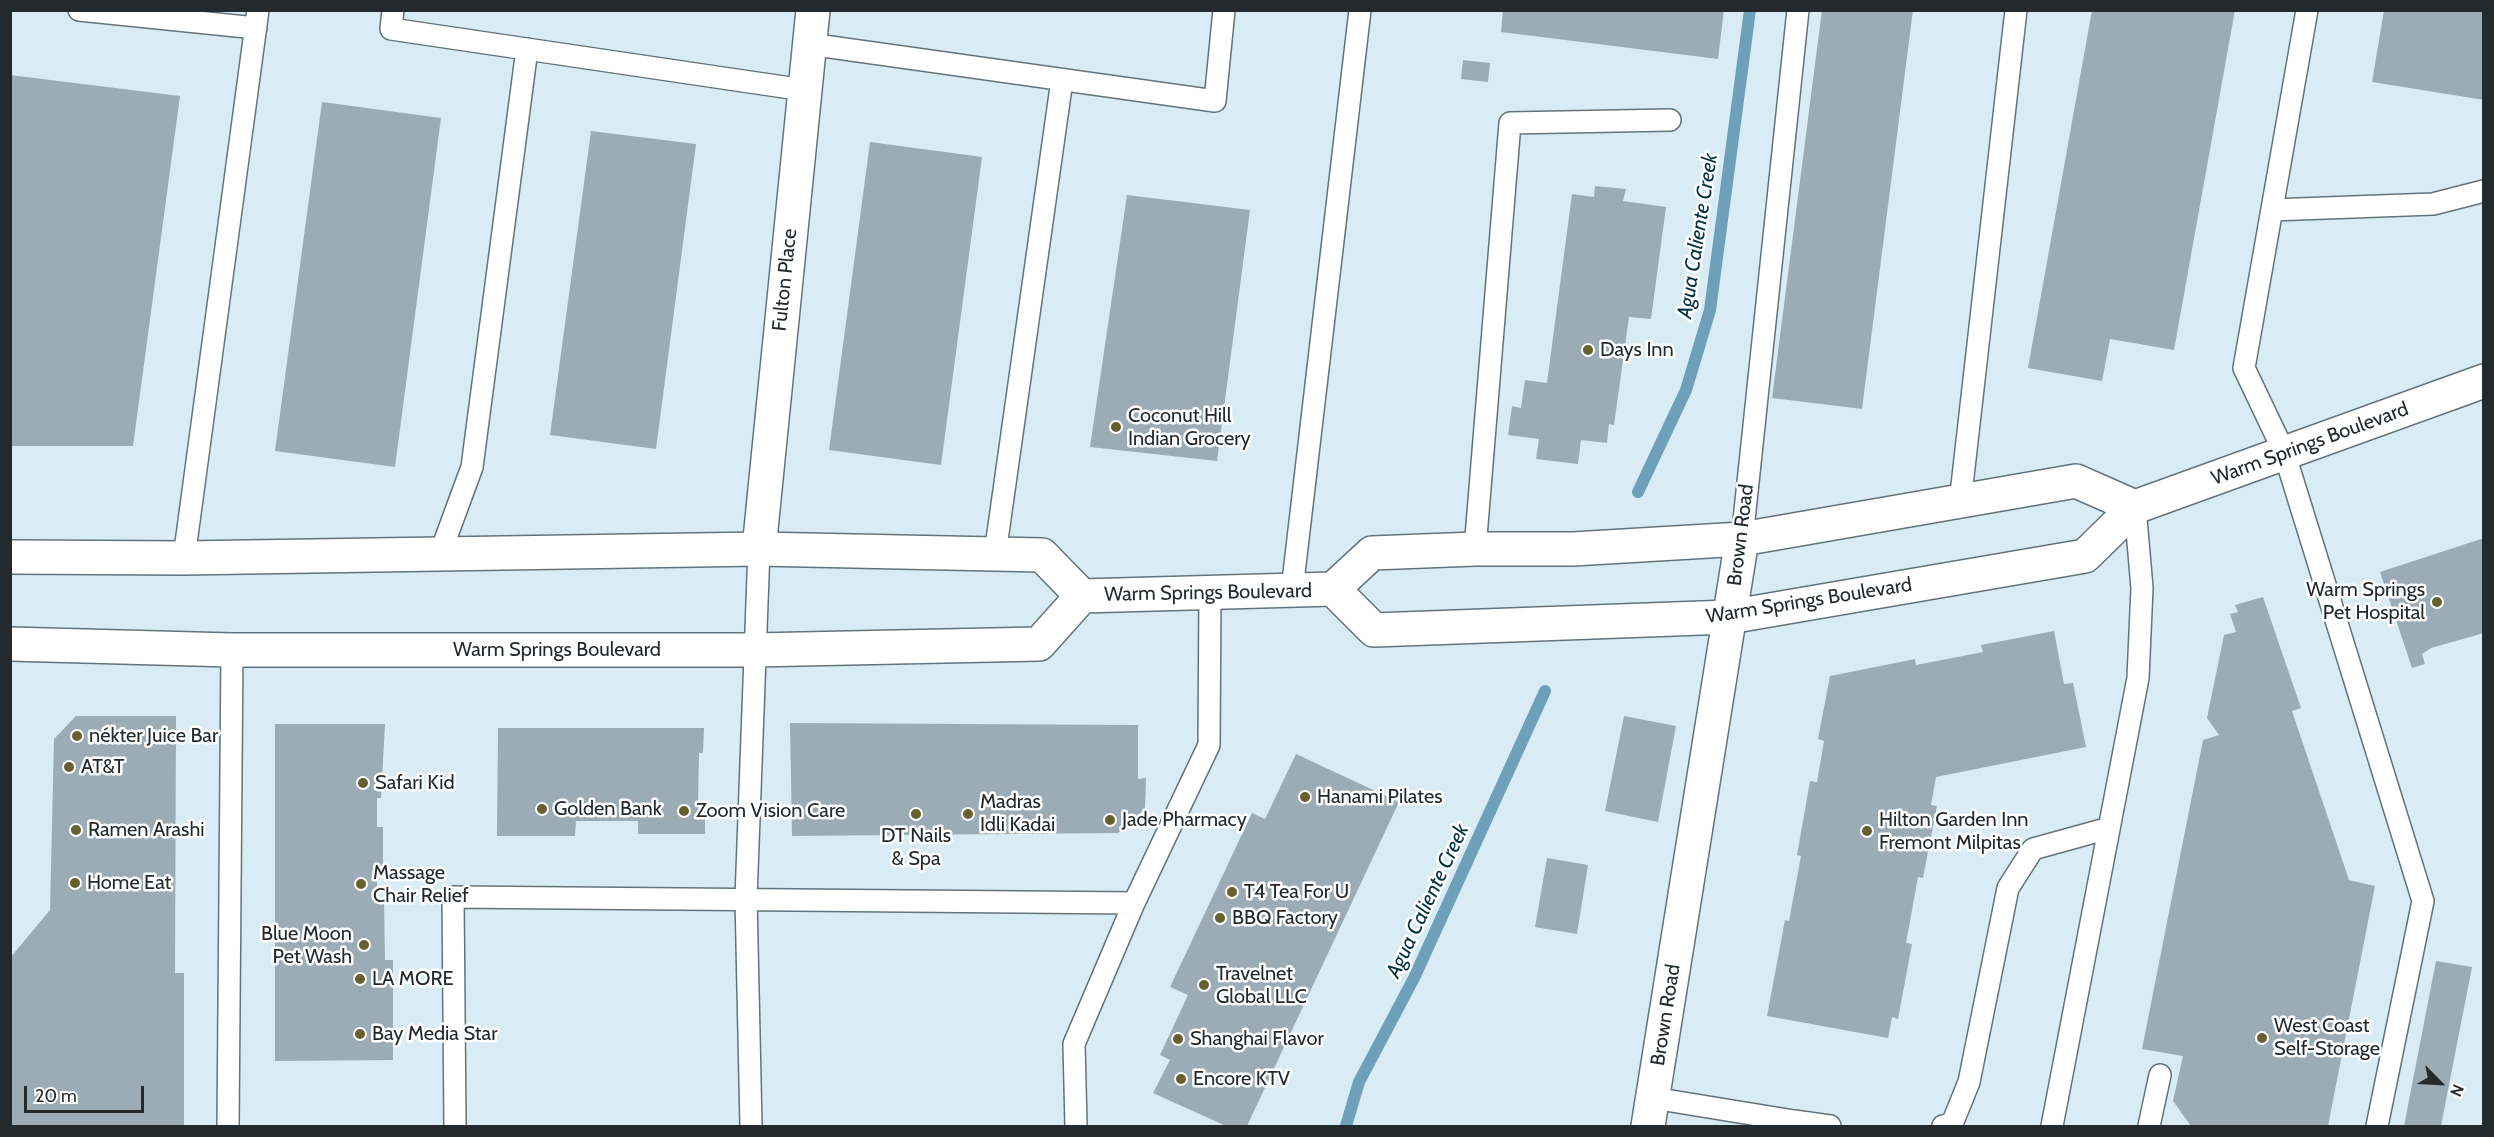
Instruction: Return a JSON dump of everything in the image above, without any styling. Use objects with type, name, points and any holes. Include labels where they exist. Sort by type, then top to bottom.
[{"type":"main road","name":"Fulton Place","points":[[759,549],[813,10]]},
{"type":"main road","name":"Warm Springs Boulevard","points":[[1333,589],[1374,630],[1729,617],[2085,556],[2135,507],[2484,381]]},
{"type":"main road","name":"Warm Springs Boulevard","points":[[10,644],[232,650],[753,650],[1039,644],[1082,596],[1333,589],[1372,553],[1475,549],[1573,549],[1742,539],[1960,503],[2076,481],[2135,507]]},
{"type":"main road","name":"Brown Road","points":[[1650,1112],[1742,539]]},
{"type":"main road","name":"Warm Springs Boulevard","points":[[10,557],[184,558],[759,549],[1042,555],[1082,596]]},
{"type":"lane","points":[[79,10],[257,19],[184,558]]},
{"type":"lane","points":[[393,10],[391,29],[804,90]]},
{"type":"lane","points":[[809,44],[1215,101],[1224,10]]},
{"type":"lane","points":[[1292,590],[1360,10]]},
{"type":"lane","name":"Brown Road","points":[[1742,539],[1798,10]]},
{"type":"lane","points":[[1960,503],[2016,10]]},
{"type":"lane","points":[[2307,10],[2244,368],[2284,452],[2423,902],[2377,1126]]},
{"type":"lane","points":[[440,554],[472,467],[527,50]]},
{"type":"lane","points":[[995,554],[1062,80]]},
{"type":"lane","points":[[1475,549],[1510,123],[1670,120]]},
{"type":"lane","points":[[2272,210],[2433,204],[2484,191]]},
{"type":"lane","points":[[2052,1126],[2138,678],[2142,588],[2135,507]]},
{"type":"lane","points":[[751,1126],[746,898],[753,650],[759,549]]},
{"type":"lane","points":[[1076,1126],[1074,1044],[1134,903],[1209,745],[1210,592]]},
{"type":"lane","points":[[228,1126],[232,650]]},
{"type":"lane","points":[[1943,1126],[1952,1124],[1969,1082],[2008,888],[2033,849],[2109,828]]},
{"type":"lane","points":[[456,1126],[453,897],[1134,903]]},
{"type":"lane","points":[[2149,1126],[2160,1075]]},
{"type":"lane","points":[[1650,1112],[1830,1126]]},
{"type":"building","points":[[1503,10],[1724,10],[1718,59],[1501,32]]},
{"type":"building","points":[[1822,10],[1913,10],[1862,409],[1772,398]]},
{"type":"building","points":[[2092,10],[2235,10],[2174,350],[2110,339],[2102,381],[2028,368]]},
{"type":"building","points":[[2384,10],[2484,10],[2484,100],[2372,82]]},
{"type":"building","points":[[1463,60],[1490,63],[1488,82],[1461,79]]},
{"type":"building","points":[[10,75],[180,96],[133,446],[10,446]]},
{"type":"building","points":[[322,102],[441,118],[395,467],[275,451]]},
{"type":"building","points":[[591,131],[696,144],[656,449],[550,435]]},
{"type":"building","points":[[870,142],[982,157],[941,465],[829,450]]},
{"type":"building","name":"Days Inn","points":[[1595,186],[1626,189],[1623,201],[1666,207],[1651,319],[1629,317],[1614,425],[1609,424],[1607,443],[1581,440],[1578,464],[1536,459],[1539,439],[1508,435],[1512,406],[1521,408],[1525,380],[1547,383],[1572,194],[1594,197]]},
{"type":"building","points":[[1127,195],[1250,210],[1217,461],[1090,447]]},
{"type":"building","name":"Warm Springs Pet Hospital","points":[[2484,538],[2484,633],[2431,648],[2422,654],[2425,664],[2412,668],[2380,572]]},
{"type":"building","points":[[2263,597],[2301,708],[2292,711],[2349,880],[2375,886],[2328,1126],[2191,1126],[2173,1101],[2183,1056],[2142,1049],[2203,740],[2219,735],[2207,718],[2224,635],[2236,632],[2230,614],[2238,612],[2235,605]]},
{"type":"building","name":"Hilton Garden Inn Fremont Milpitas","points":[[2054,631],[2064,684],[2073,683],[2086,747],[1936,777],[1931,805],[1937,806],[1923,878],[1918,877],[1906,943],[1912,944],[1898,1019],[1892,1017],[1888,1038],[1767,1016],[1785,920],[1789,921],[1801,856],[1797,855],[1810,781],[1817,782],[1824,741],[1818,739],[1830,676],[1915,659],[1916,665],[1983,652],[1981,645]]},
{"type":"building","points":[[76,716],[176,716],[175,973],[184,973],[184,1126],[10,1126],[10,958],[50,910],[54,739]]},
{"type":"building","points":[[1624,716],[1676,726],[1658,822],[1605,811]]},
{"type":"building","points":[[790,723],[1138,725],[1138,779],[1146,778],[1145,809],[1118,833],[792,836]]},
{"type":"building","points":[[275,724],[385,724],[381,798],[377,798],[377,827],[383,827],[383,871],[377,870],[377,899],[384,899],[385,960],[393,960],[393,1060],[275,1061]]},
{"type":"building","points":[[498,728],[704,728],[703,753],[699,753],[698,805],[705,805],[705,834],[638,834],[638,821],[576,821],[575,836],[497,836]]},
{"type":"building","points":[[1296,754],[1399,802],[1247,1126],[1226,1126],[1153,1093],[1170,1060],[1160,1055],[1188,995],[1170,987],[1252,813],[1265,819]]},
{"type":"building","points":[[1547,858],[1588,865],[1577,934],[1535,927]]},
{"type":"building","points":[[2436,961],[2472,967],[2441,1126],[2404,1126]]},
{"type":"waterway","name":"Agua Caliente Creek","points":[[1638,492],[1686,390],[1710,310],[1750,10]]},
{"type":"waterway","name":"Agua Caliente Creek","points":[[1346,1126],[1359,1082],[1414,978],[1545,691]]},
{"type":"place","name":"Days Inn","points":[[1588,350]]},
{"type":"place","name":"Coconut Hill Indian Grocery","points":[[1116,427]]},
{"type":"place","name":"Warm Springs Pet Hospital","points":[[2437,602]]},
{"type":"place","name":"nékter Juice Bar","points":[[77,736]]},
{"type":"place","name":"AT&T","points":[[69,767]]},
{"type":"place","name":"Safari Kid","points":[[363,783]]},
{"type":"place","name":"Hanami Pilates","points":[[1305,797]]},
{"type":"place","name":"Golden Bank","points":[[542,809]]},
{"type":"place","name":"Zoom Vision Care","points":[[684,811]]},
{"type":"place","name":"DT Nails & Spa","points":[[916,814]]},
{"type":"place","name":"Madras Idli Kadai","points":[[968,814]]},
{"type":"place","name":"Jade Pharmacy","points":[[1110,820]]},
{"type":"place","name":"Ramen Arashi","points":[[76,830]]},
{"type":"place","name":"Hilton Garden Inn Fremont Milpitas","points":[[1867,831]]},
{"type":"place","name":"Home Eat","points":[[75,883]]},
{"type":"place","name":"Massage Chair Relief","points":[[361,884]]},
{"type":"place","name":"T4 Tea For U","points":[[1232,892]]},
{"type":"place","name":"BBQ Factory","points":[[1220,918]]},
{"type":"place","name":"Blue Moon Pet Wash","points":[[364,945]]},
{"type":"place","name":"LA MORE","points":[[360,979]]},
{"type":"place","name":"Travelnet Global LLC","points":[[1204,985]]},
{"type":"place","name":"Bay Media Star","points":[[360,1034]]},
{"type":"place","name":"West Coast Self-Storage","points":[[2262,1038]]},
{"type":"place","name":"Shanghai Flavor","points":[[1178,1039]]},
{"type":"place","name":"Encore KTV","points":[[1181,1079]]}]
